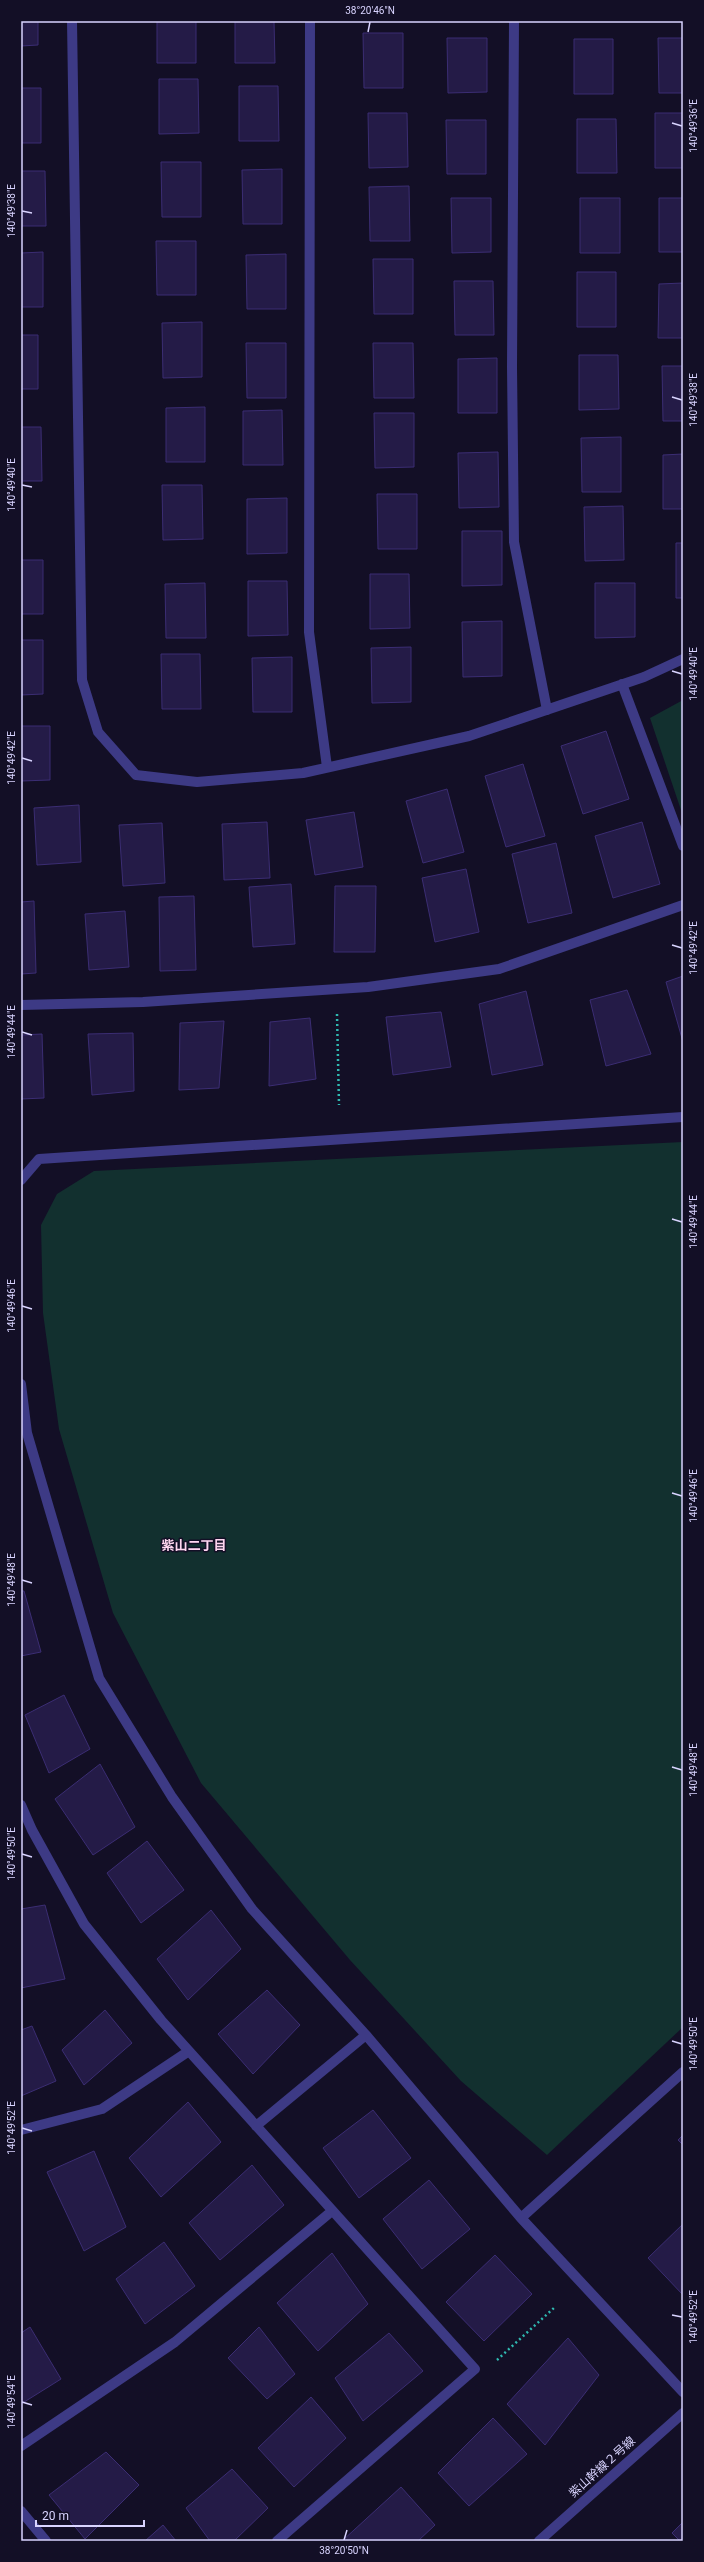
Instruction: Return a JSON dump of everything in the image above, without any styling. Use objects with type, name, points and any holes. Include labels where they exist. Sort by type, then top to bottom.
[{"type":"street","points":[[72,21],[82,680],[98,732],[136,775],[198,782],[303,773],[469,736],[644,677],[683,658]]},
{"type":"street","points":[[310,21],[310,632],[327,767]]},
{"type":"street","points":[[514,21],[512,367],[514,542],[547,710]]},
{"type":"street","points":[[622,684],[683,846]]},
{"type":"street","points":[[21,1005],[142,1002],[368,987],[500,969],[683,905]]},
{"type":"street","points":[[21,1180],[39,1159],[683,1116]]},
{"type":"street","points":[[21,1384],[26,1433],[100,1678],[172,1797],[252,1909],[366,2035],[521,2218],[683,2392]]},
{"type":"street","points":[[21,1805],[32,1830],[84,1924],[189,2051],[475,2370],[277,2541]]},
{"type":"street","points":[[256,2126],[366,2035]]},
{"type":"street","points":[[21,2130],[102,2109],[189,2051]]},
{"type":"street","points":[[521,2218],[683,2072]]},
{"type":"street","points":[[21,2446],[175,2342],[332,2211]]},
{"type":"street","name":"紫山幹線２号線","points":[[539,2541],[683,2413]]},
{"type":"street","points":[[21,2511],[46,2541]]},
{"type":"path","points":[[337,989],[339,1104]]},
{"type":"path","points":[[475,2370],[498,2360],[555,2307]]},
{"type":"green space","points":[[683,700],[683,816],[650,718]]},
{"type":"green space","points":[[683,1142],[683,2027],[547,2155],[461,2081],[350,1960],[201,1783],[113,1613],[59,1429],[43,1313],[41,1225],[57,1194],[94,1171]]},
{"type":"building","points":[[21,21],[38,21],[38,45],[21,46]]},
{"type":"building","points":[[157,21],[196,21],[196,63],[157,63]]},
{"type":"building","points":[[235,21],[274,21],[275,63],[235,63]]},
{"type":"building","points":[[363,33],[403,33],[403,88],[364,88]]},
{"type":"building","points":[[447,38],[487,38],[487,92],[448,93]]},
{"type":"building","points":[[658,38],[683,38],[683,93],[659,93]]},
{"type":"building","points":[[574,39],[613,39],[613,94],[574,94]]},
{"type":"building","points":[[159,79],[198,79],[199,133],[159,134]]},
{"type":"building","points":[[239,86],[278,86],[279,141],[239,141]]},
{"type":"building","points":[[21,88],[41,88],[41,143],[21,143]]},
{"type":"building","points":[[368,113],[407,113],[408,167],[369,168]]},
{"type":"building","points":[[655,113],[683,113],[683,168],[655,168]]},
{"type":"building","points":[[577,119],[616,119],[617,173],[577,173]]},
{"type":"building","points":[[446,120],[486,120],[486,174],[447,174]]},
{"type":"building","points":[[161,162],[201,162],[201,217],[162,217]]},
{"type":"building","points":[[282,169],[282,224],[243,224],[242,170]]},
{"type":"building","points":[[21,171],[45,171],[46,226],[21,226]]},
{"type":"building","points":[[409,186],[410,241],[370,241],[369,187]]},
{"type":"building","points":[[451,198],[491,198],[491,252],[452,253]]},
{"type":"building","points":[[580,198],[620,198],[620,253],[580,253]]},
{"type":"building","points":[[659,198],[683,198],[683,252],[659,252]]},
{"type":"building","points":[[156,241],[196,241],[196,295],[157,295]]},
{"type":"building","points":[[43,252],[43,307],[21,307],[21,253]]},
{"type":"building","points":[[286,254],[286,309],[247,309],[246,255]]},
{"type":"building","points":[[373,259],[413,259],[413,314],[374,314]]},
{"type":"building","points":[[577,272],[616,272],[616,327],[577,327]]},
{"type":"building","points":[[454,281],[493,281],[494,335],[455,335]]},
{"type":"building","points":[[683,283],[683,338],[658,338],[659,284]]},
{"type":"building","points":[[202,322],[202,377],[163,378],[162,323]]},
{"type":"building","points":[[21,335],[38,335],[38,389],[21,389]]},
{"type":"building","points":[[246,343],[286,343],[286,398],[247,398]]},
{"type":"building","points":[[373,343],[413,343],[414,398],[374,398]]},
{"type":"building","points":[[579,355],[618,355],[619,409],[579,410]]},
{"type":"building","points":[[497,358],[497,413],[458,413],[458,359]]},
{"type":"building","points":[[662,366],[683,366],[683,421],[663,421]]},
{"type":"building","points":[[205,407],[205,462],[166,462],[166,408]]},
{"type":"building","points":[[282,410],[283,465],[243,465],[243,411]]},
{"type":"building","points":[[374,413],[414,413],[414,467],[375,468]]},
{"type":"building","points":[[21,427],[41,427],[42,481],[21,481]]},
{"type":"building","points":[[621,437],[621,492],[582,492],[581,438]]},
{"type":"building","points":[[498,452],[499,507],[459,508],[458,453]]},
{"type":"building","points":[[683,454],[683,509],[663,509],[663,455]]},
{"type":"building","points":[[162,485],[202,485],[203,539],[163,540]]},
{"type":"building","points":[[377,494],[417,494],[417,549],[378,549]]},
{"type":"building","points":[[287,498],[287,553],[247,554],[247,499]]},
{"type":"building","points":[[623,506],[624,560],[585,561],[584,507]]},
{"type":"building","points":[[462,531],[502,531],[502,585],[462,586]]},
{"type":"building","points":[[676,543],[683,543],[683,598],[676,598]]},
{"type":"building","points":[[21,560],[43,560],[43,614],[21,614]]},
{"type":"building","points":[[370,574],[409,574],[410,628],[370,629]]},
{"type":"building","points":[[248,581],[287,581],[288,635],[248,636]]},
{"type":"building","points":[[205,583],[206,638],[166,638],[165,584]]},
{"type":"building","points":[[595,583],[635,583],[635,637],[595,638]]},
{"type":"building","points":[[502,621],[502,676],[463,677],[462,622]]},
{"type":"building","points":[[21,640],[43,640],[43,694],[21,695]]},
{"type":"building","points":[[411,647],[411,702],[372,703],[371,648]]},
{"type":"building","points":[[161,654],[200,654],[201,709],[162,709]]},
{"type":"building","points":[[292,657],[292,712],[253,712],[252,658]]},
{"type":"building","points":[[21,726],[50,726],[50,780],[21,781]]},
{"type":"building","points":[[606,731],[629,799],[583,814],[561,746]]},
{"type":"building","points":[[523,764],[545,836],[506,847],[485,776]]},
{"type":"building","points":[[447,789],[464,852],[423,863],[406,801]]},
{"type":"building","points":[[79,805],[81,862],[37,865],[34,808]]},
{"type":"building","points":[[354,812],[363,867],[315,875],[306,820]]},
{"type":"building","points":[[267,822],[270,878],[224,880],[222,824]]},
{"type":"building","points":[[642,822],[660,884],[613,898],[595,836]]},
{"type":"building","points":[[162,823],[165,883],[123,886],[119,825]]},
{"type":"building","points":[[556,843],[572,913],[528,923],[512,854]]},
{"type":"building","points":[[466,869],[479,932],[435,942],[422,878]]},
{"type":"building","points":[[291,884],[295,944],[253,947],[249,887]]},
{"type":"building","points":[[335,886],[376,886],[375,952],[334,952]]},
{"type":"building","points":[[194,896],[196,970],[160,971],[159,897]]},
{"type":"building","points":[[34,901],[36,973],[21,974],[21,902]]},
{"type":"building","points":[[125,911],[129,967],[89,970],[85,914]]},
{"type":"building","points":[[683,976],[683,1042],[666,982]]},
{"type":"building","points":[[627,990],[651,1054],[606,1066],[590,1000]]},
{"type":"building","points":[[526,991],[543,1065],[492,1075],[479,1004]]},
{"type":"building","points":[[441,1012],[451,1067],[393,1075],[386,1017]]},
{"type":"building","points":[[310,1018],[316,1079],[269,1086],[270,1022]]},
{"type":"building","points":[[224,1021],[219,1088],[179,1090],[180,1023]]},
{"type":"building","points":[[133,1033],[134,1091],[92,1095],[88,1034]]},
{"type":"building","points":[[42,1034],[44,1098],[21,1099],[21,1035]]},
{"type":"building","points":[[21,1591],[24,1591],[41,1652],[21,1656]]},
{"type":"building","points":[[64,1695],[90,1749],[49,1773],[25,1715]]},
{"type":"building","points":[[100,1764],[135,1827],[93,1855],[55,1799]]},
{"type":"building","points":[[147,1841],[184,1890],[141,1923],[107,1873]]},
{"type":"building","points":[[45,1905],[65,1979],[21,1988],[21,1909]]},
{"type":"building","points":[[211,1910],[241,1949],[188,2000],[157,1959]]},
{"type":"building","points":[[267,1990],[300,2025],[253,2074],[218,2034]]},
{"type":"building","points":[[105,2010],[132,2043],[84,2085],[62,2050]]},
{"type":"building","points":[[32,2026],[56,2081],[21,2096],[21,2030]]},
{"type":"building","points":[[188,2102],[221,2142],[161,2197],[129,2158]]},
{"type":"building","points":[[373,2110],[411,2158],[359,2198],[323,2148]]},
{"type":"building","points":[[683,2135],[683,2145],[678,2140]]},
{"type":"building","points":[[94,2151],[126,2227],[84,2251],[47,2172]]},
{"type":"building","points":[[252,2165],[284,2205],[220,2260],[189,2223]]},
{"type":"building","points":[[429,2180],[470,2229],[422,2269],[383,2219]]},
{"type":"building","points":[[683,2224],[683,2295],[648,2258]]},
{"type":"building","points":[[164,2242],[195,2286],[145,2324],[116,2279]]},
{"type":"building","points":[[332,2253],[368,2304],[318,2351],[277,2303]]},
{"type":"building","points":[[495,2255],[532,2294],[484,2341],[446,2302]]},
{"type":"building","points":[[30,2327],[61,2379],[21,2404],[21,2333]]},
{"type":"building","points":[[259,2327],[295,2374],[267,2399],[228,2358]]},
{"type":"building","points":[[389,2333],[423,2371],[363,2421],[335,2378]]},
{"type":"building","points":[[568,2338],[599,2375],[545,2445],[507,2404]]},
{"type":"building","points":[[311,2397],[346,2438],[294,2487],[258,2448]]},
{"type":"building","points":[[493,2418],[527,2454],[469,2506],[438,2473]]},
{"type":"building","points":[[106,2452],[139,2485],[85,2539],[49,2495]]},
{"type":"building","points":[[232,2469],[268,2508],[234,2541],[210,2541],[186,2508]]},
{"type":"building","points":[[401,2487],[435,2525],[418,2541],[342,2541]]},
{"type":"building","points":[[683,2522],[683,2541],[680,2541],[672,2533]]},
{"type":"building","points":[[163,2525],[176,2541],[145,2541]]},
{"type":"district","name":"紫山二丁目","points":[[194,1545]]}]
